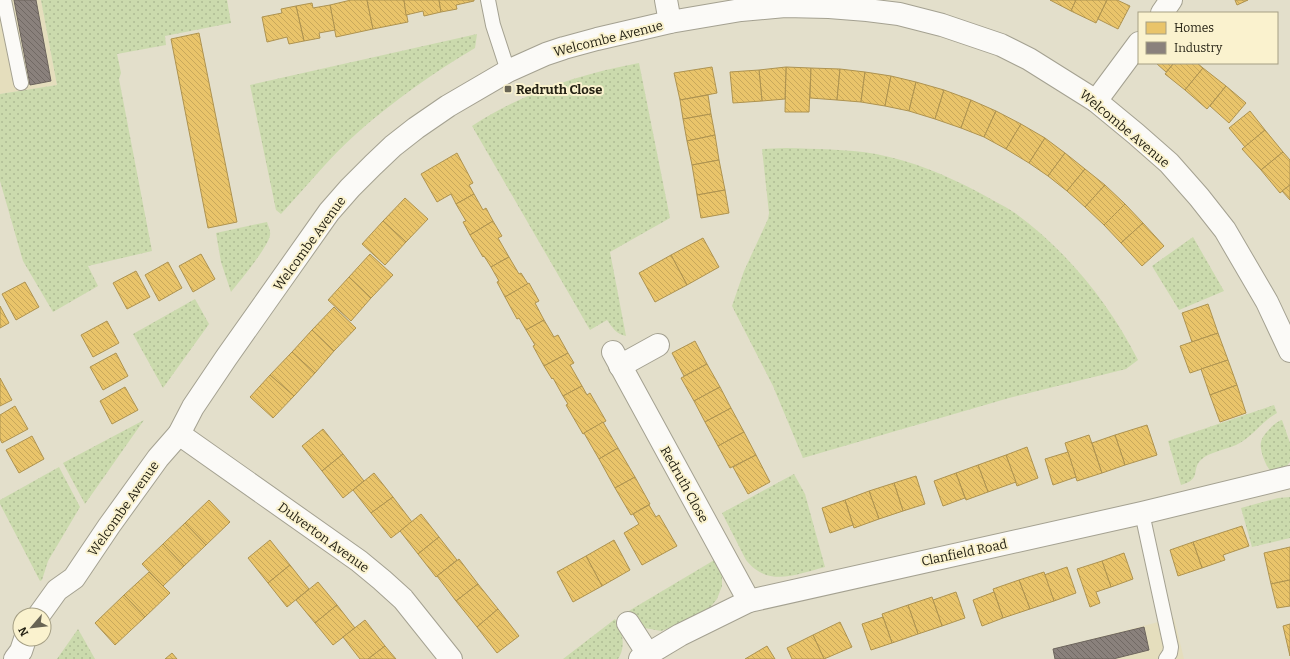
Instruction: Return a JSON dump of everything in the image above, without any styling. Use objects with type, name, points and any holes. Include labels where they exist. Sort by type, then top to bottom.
[{"type":"street","points":[[666,0],[670,22]]},
{"type":"street","points":[[1163,12],[1171,0]]},
{"type":"street","name":"Welcombe Avenue","points":[[44,607],[57,590],[74,578],[158,458],[180,434],[193,407],[329,212],[350,188],[392,146],[448,106],[508,70],[564,48],[670,22],[741,10],[785,6],[829,7],[899,14],[942,24],[1001,45],[1029,59],[1096,101],[1169,163],[1204,203],[1225,230],[1267,302],[1290,352]]},
{"type":"street","points":[[1096,101],[1138,44]]},
{"type":"street","name":"Redruth Close","points":[[658,345],[617,359],[750,601]]},
{"type":"street","name":"Dulverton Avenue","points":[[180,434],[347,553],[382,580],[403,599],[451,659]]},
{"type":"street","name":"Clanfield Road","points":[[628,623],[644,656],[680,635],[750,601],[1290,477]]},
{"type":"street","points":[[15,659],[22,647]]},
{"type":"lane","points":[[4,0],[21,83]]},
{"type":"lane","points":[[488,0],[493,25],[508,70]]},
{"type":"lane","points":[[1142,512],[1171,647],[1170,653],[1166,659]]},
{"type":"shaded area","points":[[0,0],[41,0],[57,85],[0,94]]},
{"type":"shaded area","points":[[1174,618],[1184,659],[1055,659],[1053,649]]},
{"type":"green space","points":[[41,0],[227,0],[231,23],[165,36],[166,45],[117,54],[121,73],[119,79],[152,251],[88,266],[98,286],[53,312],[23,261],[0,181],[0,94],[57,85]]},
{"type":"green space","points":[[477,34],[475,48],[429,77],[384,110],[336,153],[281,214],[276,210],[250,85]]},
{"type":"green space","points":[[639,63],[670,218],[610,252],[626,336],[617,332],[607,320],[590,330],[472,126],[491,114],[531,94],[552,86],[595,73]]},
{"type":"green space","points":[[786,148],[854,151],[903,160],[954,180],[1015,213],[1052,244],[1085,279],[1114,318],[1138,360],[1126,369],[1009,398],[803,458],[773,386],[732,306],[744,271],[768,219],[769,213],[762,149]]},
{"type":"green space","points":[[267,222],[270,235],[265,247],[231,292],[221,262],[216,233]]},
{"type":"green space","points":[[1193,237],[1224,291],[1179,310],[1152,266]]},
{"type":"green space","points":[[195,299],[209,324],[163,388],[133,334]]},
{"type":"green space","points":[[1274,405],[1277,413],[1242,442],[1213,453],[1202,459],[1197,466],[1192,480],[1181,485],[1168,441]]},
{"type":"green space","points":[[144,420],[85,504],[63,463]]},
{"type":"green space","points":[[1282,420],[1290,443],[1290,462],[1283,470],[1271,471],[1263,458],[1261,442],[1270,429]]},
{"type":"green space","points":[[59,467],[80,507],[48,561],[42,580],[40,581],[0,504],[0,500]]},
{"type":"green space","points":[[794,474],[805,494],[825,567],[783,577],[764,574],[755,569],[746,560],[722,513]]},
{"type":"green space","points":[[1290,497],[1290,538],[1252,547],[1241,508],[1278,498]]},
{"type":"green space","points":[[716,559],[722,571],[722,586],[717,599],[708,610],[680,624],[661,631],[645,628],[627,612]]},
{"type":"green space","points":[[615,619],[622,634],[623,644],[618,659],[563,659]]},
{"type":"green space","points":[[78,629],[95,659],[57,659]]},
{"type":"building: Homes","points":[[351,0],[367,0],[373,29],[336,37],[330,5]]},
{"type":"building: Homes","points":[[367,0],[404,0],[408,22],[373,29]]},
{"type":"building: Homes","points":[[404,0],[439,0],[441,12],[424,16],[423,11],[406,15]]},
{"type":"building: Homes","points":[[439,0],[474,1],[456,5],[457,9],[441,12]]},
{"type":"building: Homes","points":[[1050,0],[1076,0],[1071,11]]},
{"type":"building: Homes","points":[[1076,0],[1107,0],[1096,23],[1071,11]]},
{"type":"building: Homes","points":[[1107,0],[1117,0],[1130,6],[1118,29],[1098,19]]},
{"type":"building: Homes","points":[[1235,0],[1248,0],[1237,5]]},
{"type":"building: Homes","points":[[312,3],[313,8],[330,5],[335,30],[319,33],[320,38],[304,41],[296,6]]},
{"type":"building: Homes","points":[[296,6],[304,41],[289,44],[287,37],[267,42],[262,17],[282,13],[281,9]]},
{"type":"building: Homes","points":[[199,33],[237,222],[208,228],[171,39]]},
{"type":"building: Homes","points":[[1157,64],[1173,64],[1166,72]]},
{"type":"building: Homes","points":[[1173,64],[1198,64],[1203,68],[1185,90],[1165,74]]},
{"type":"building: Homes","points":[[712,67],[717,93],[680,100],[674,73]]},
{"type":"building: Homes","points":[[786,67],[811,68],[809,112],[785,112]]},
{"type":"building: Homes","points":[[786,67],[785,99],[762,101],[759,70]]},
{"type":"building: Homes","points":[[811,68],[840,69],[837,100],[810,98]]},
{"type":"building: Homes","points":[[1203,68],[1226,86],[1207,109],[1185,90]]},
{"type":"building: Homes","points":[[840,69],[865,72],[861,102],[837,100]]},
{"type":"building: Homes","points":[[759,70],[762,101],[733,103],[730,72]]},
{"type":"building: Homes","points":[[865,72],[891,76],[885,106],[861,102]]},
{"type":"building: Homes","points":[[891,76],[916,82],[909,111],[885,106]]},
{"type":"building: Homes","points":[[916,82],[944,90],[935,119],[909,111]]},
{"type":"building: Homes","points":[[1226,86],[1246,103],[1229,123],[1210,106]]},
{"type":"building: Homes","points":[[944,90],[971,100],[961,128],[935,119]]},
{"type":"building: Homes","points":[[708,95],[711,114],[683,119],[680,100]]},
{"type":"building: Homes","points":[[971,100],[996,111],[984,137],[961,128]]},
{"type":"building: Homes","points":[[996,111],[1021,124],[1006,149],[984,137]]},
{"type":"building: Homes","points":[[1250,111],[1265,130],[1245,147],[1229,128]]},
{"type":"building: Homes","points":[[711,114],[715,135],[687,141],[683,119]]},
{"type":"building: Homes","points":[[1021,124],[1045,138],[1029,163],[1006,149]]},
{"type":"building: Homes","points":[[1265,130],[1283,152],[1261,170],[1242,149]]},
{"type":"building: Homes","points":[[715,135],[719,160],[692,165],[687,141]]},
{"type":"building: Homes","points":[[1045,138],[1065,153],[1048,176],[1029,163]]},
{"type":"building: Homes","points":[[1283,152],[1290,160],[1290,185],[1280,193],[1261,170]]},
{"type":"building: Homes","points":[[457,153],[473,183],[469,185],[474,194],[456,204],[451,194],[437,202],[421,174]]},
{"type":"building: Homes","points":[[1065,153],[1085,169],[1067,191],[1048,176]]},
{"type":"building: Homes","points":[[719,160],[725,190],[697,195],[692,165]]},
{"type":"building: Homes","points":[[1085,169],[1105,185],[1085,207],[1067,191]]},
{"type":"building: Homes","points":[[1105,185],[1125,204],[1104,225],[1085,207]]},
{"type":"building: Homes","points":[[1290,185],[1290,200],[1282,191]]},
{"type":"building: Homes","points":[[725,190],[729,213],[701,218],[697,195]]},
{"type":"building: Homes","points":[[474,194],[483,210],[486,208],[493,221],[470,235],[463,222],[466,221],[456,204]]},
{"type":"building: Homes","points":[[405,198],[428,219],[406,242],[383,221]]},
{"type":"building: Homes","points":[[1125,204],[1143,223],[1121,243],[1104,225]]},
{"type":"building: Homes","points":[[383,221],[406,242],[385,265],[362,244]]},
{"type":"building: Homes","points":[[493,221],[502,236],[498,238],[509,257],[491,267],[484,256],[483,257],[470,235]]},
{"type":"building: Homes","points":[[1143,223],[1164,246],[1142,266],[1121,243]]},
{"type":"building: Homes","points":[[703,238],[719,267],[687,285],[671,255]]},
{"type":"building: Homes","points":[[201,254],[215,279],[193,292],[179,266]]},
{"type":"building: Homes","points":[[370,254],[393,275],[371,298],[349,277]]},
{"type":"building: Homes","points":[[671,255],[687,285],[655,302],[639,273]]},
{"type":"building: Homes","points":[[509,257],[519,274],[521,273],[528,284],[505,297],[497,282],[499,281],[491,267]]},
{"type":"building: Homes","points":[[168,262],[182,288],[159,301],[145,275]]},
{"type":"building: Homes","points":[[136,271],[150,297],[127,309],[113,283]]},
{"type":"building: Homes","points":[[349,277],[371,298],[351,321],[328,300]]},
{"type":"building: Homes","points":[[25,282],[39,307],[16,320],[2,294]]},
{"type":"building: Homes","points":[[529,283],[539,301],[535,303],[544,320],[526,330],[519,318],[517,319],[505,297]]},
{"type":"building: Homes","points":[[1208,304],[1218,333],[1192,342],[1182,313]]},
{"type":"building: Homes","points":[[0,306],[9,323],[0,328]]},
{"type":"building: Homes","points":[[334,307],[356,328],[334,351],[312,330]]},
{"type":"building: Homes","points":[[544,320],[554,337],[558,335],[568,353],[544,366],[533,346],[535,345],[526,330]]},
{"type":"building: Homes","points":[[107,321],[119,343],[93,357],[81,335]]},
{"type":"building: Homes","points":[[312,330],[334,351],[315,373],[292,352]]},
{"type":"building: Homes","points":[[1218,333],[1228,360],[1190,373],[1180,346]]},
{"type":"building: Homes","points":[[695,341],[707,364],[684,376],[672,353]]},
{"type":"building: Homes","points":[[292,352],[315,373],[294,396],[270,375]]},
{"type":"building: Homes","points":[[116,353],[128,376],[103,390],[90,367]]},
{"type":"building: Homes","points":[[568,353],[574,363],[570,365],[582,386],[563,396],[544,366]]},
{"type":"building: Homes","points":[[1228,360],[1237,385],[1210,395],[1201,369]]},
{"type":"building: Homes","points":[[707,364],[720,387],[694,401],[681,378]]},
{"type":"building: Homes","points":[[270,375],[294,396],[273,418],[250,397]]},
{"type":"building: Homes","points":[[0,378],[12,400],[0,406]]},
{"type":"building: Homes","points":[[1237,385],[1246,413],[1220,422],[1210,395]]},
{"type":"building: Homes","points":[[582,386],[587,395],[590,393],[606,421],[583,434],[566,405],[568,404],[563,396]]},
{"type":"building: Homes","points":[[125,387],[138,410],[112,424],[100,401]]},
{"type":"building: Homes","points":[[720,387],[731,408],[705,422],[694,401]]},
{"type":"building: Homes","points":[[15,406],[28,429],[2,443],[0,439],[0,415]]},
{"type":"building: Homes","points":[[731,408],[744,432],[718,446],[705,422]]},
{"type":"building: Homes","points":[[603,422],[618,448],[599,459],[584,433]]},
{"type":"building: Homes","points":[[1147,425],[1157,455],[1125,465],[1115,435]]},
{"type":"building: Homes","points":[[323,429],[343,454],[322,471],[302,446]]},
{"type":"building: Homes","points":[[744,432],[756,455],[730,468],[718,446]]},
{"type":"building: Homes","points":[[1089,435],[1102,473],[1077,481],[1065,443]]},
{"type":"building: Homes","points":[[1115,435],[1125,465],[1102,473],[1092,443]]},
{"type":"building: Homes","points":[[32,436],[44,459],[19,473],[6,450]]},
{"type":"building: Homes","points":[[1027,447],[1038,478],[1017,486],[1006,455]]},
{"type":"building: Homes","points":[[618,448],[635,477],[615,488],[599,459]]},
{"type":"building: Homes","points":[[1068,452],[1076,477],[1053,485],[1045,459]]},
{"type":"building: Homes","points":[[343,454],[364,481],[343,498],[322,471]]},
{"type":"building: Homes","points":[[756,455],[770,482],[748,494],[733,467]]},
{"type":"building: Homes","points":[[1006,455],[1016,482],[988,492],[978,465]]},
{"type":"building: Homes","points":[[978,465],[988,492],[966,500],[956,473]]},
{"type":"building: Homes","points":[[374,473],[393,497],[371,513],[353,490]]},
{"type":"building: Homes","points":[[956,473],[965,498],[943,506],[934,481]]},
{"type":"building: Homes","points":[[916,476],[925,504],[903,511],[894,483]]},
{"type":"building: Homes","points":[[635,477],[650,504],[631,515],[615,488]]},
{"type":"building: Homes","points":[[894,483],[903,511],[879,519],[869,491]]},
{"type":"building: Homes","points":[[869,491],[879,519],[854,528],[845,500]]},
{"type":"building: Homes","points":[[393,497],[412,522],[391,538],[371,513]]},
{"type":"building: Homes","points":[[209,500],[230,522],[206,545],[185,523]]},
{"type":"building: Homes","points":[[845,500],[853,525],[830,533],[822,508]]},
{"type":"building: Homes","points":[[649,505],[656,517],[659,515],[677,546],[642,565],[624,533],[639,524],[633,514]]},
{"type":"building: Homes","points":[[421,514],[439,537],[418,554],[400,531]]},
{"type":"building: Homes","points":[[185,523],[206,545],[184,566],[163,544]]},
{"type":"building: Homes","points":[[1242,526],[1249,546],[1223,555],[1225,560],[1202,568],[1193,542]]},
{"type":"building: Homes","points":[[439,537],[457,560],[436,577],[418,554]]},
{"type":"building: Homes","points":[[270,540],[290,565],[268,583],[248,558]]},
{"type":"building: Homes","points":[[614,540],[630,570],[602,586],[586,556]]},
{"type":"building: Homes","points":[[1193,542],[1202,568],[1178,576],[1170,550]]},
{"type":"building: Homes","points":[[163,544],[184,566],[163,586],[142,564]]},
{"type":"building: Homes","points":[[1290,547],[1290,580],[1271,584],[1264,553]]},
{"type":"building: Homes","points":[[1124,553],[1133,579],[1111,587],[1102,561]]},
{"type":"building: Homes","points":[[586,556],[602,586],[573,602],[557,572]]},
{"type":"building: Homes","points":[[459,559],[478,584],[456,601],[437,576]]},
{"type":"building: Homes","points":[[1102,561],[1111,587],[1096,592],[1100,603],[1090,607],[1077,569]]},
{"type":"building: Homes","points":[[290,565],[309,589],[287,607],[268,583]]},
{"type":"building: Homes","points":[[1067,567],[1076,593],[1054,601],[1044,575]]},
{"type":"building: Homes","points":[[149,572],[170,593],[145,617],[124,595]]},
{"type":"building: Homes","points":[[1044,572],[1054,601],[1030,609],[1019,580]]},
{"type":"building: Homes","points":[[1019,580],[1030,609],[1003,618],[993,589]]},
{"type":"building: Homes","points":[[1290,580],[1290,606],[1277,608],[1271,584]]},
{"type":"building: Homes","points":[[318,582],[337,605],[315,623],[296,600]]},
{"type":"building: Homes","points":[[478,584],[498,609],[477,627],[456,601]]},
{"type":"building: Homes","points":[[956,592],[965,618],[942,626],[933,600]]},
{"type":"building: Homes","points":[[994,592],[1003,618],[982,626],[973,600]]},
{"type":"building: Homes","points":[[124,595],[145,617],[115,645],[95,623]]},
{"type":"building: Homes","points":[[932,597],[942,626],[918,634],[908,605]]},
{"type":"building: Homes","points":[[337,605],[355,628],[333,645],[315,623]]},
{"type":"building: Homes","points":[[908,605],[918,634],[892,643],[882,614]]},
{"type":"building: Homes","points":[[498,609],[519,636],[497,653],[477,627]]},
{"type":"building: Homes","points":[[883,617],[892,643],[871,650],[862,624]]},
{"type":"building: Homes","points":[[365,620],[385,646],[368,659],[360,659],[343,637]]},
{"type":"building: Homes","points":[[840,622],[852,647],[824,659],[813,635]]},
{"type":"building: Homes","points":[[1290,624],[1290,656],[1283,626]]},
{"type":"building: Homes","points":[[813,635],[824,659],[792,659],[787,648]]},
{"type":"building: Homes","points":[[385,646],[396,659],[368,659]]},
{"type":"building: Homes","points":[[767,646],[775,659],[745,659]]},
{"type":"building: Homes","points":[[172,653],[177,659],[165,659]]},
{"type":"building: Industry","points":[[14,0],[36,0],[51,81],[30,85]]},
{"type":"building: Industry","points":[[1144,627],[1149,650],[1113,659],[1055,659],[1053,649]]},
{"type":"place","name":"Redruth Close","points":[[508,89]]}]
